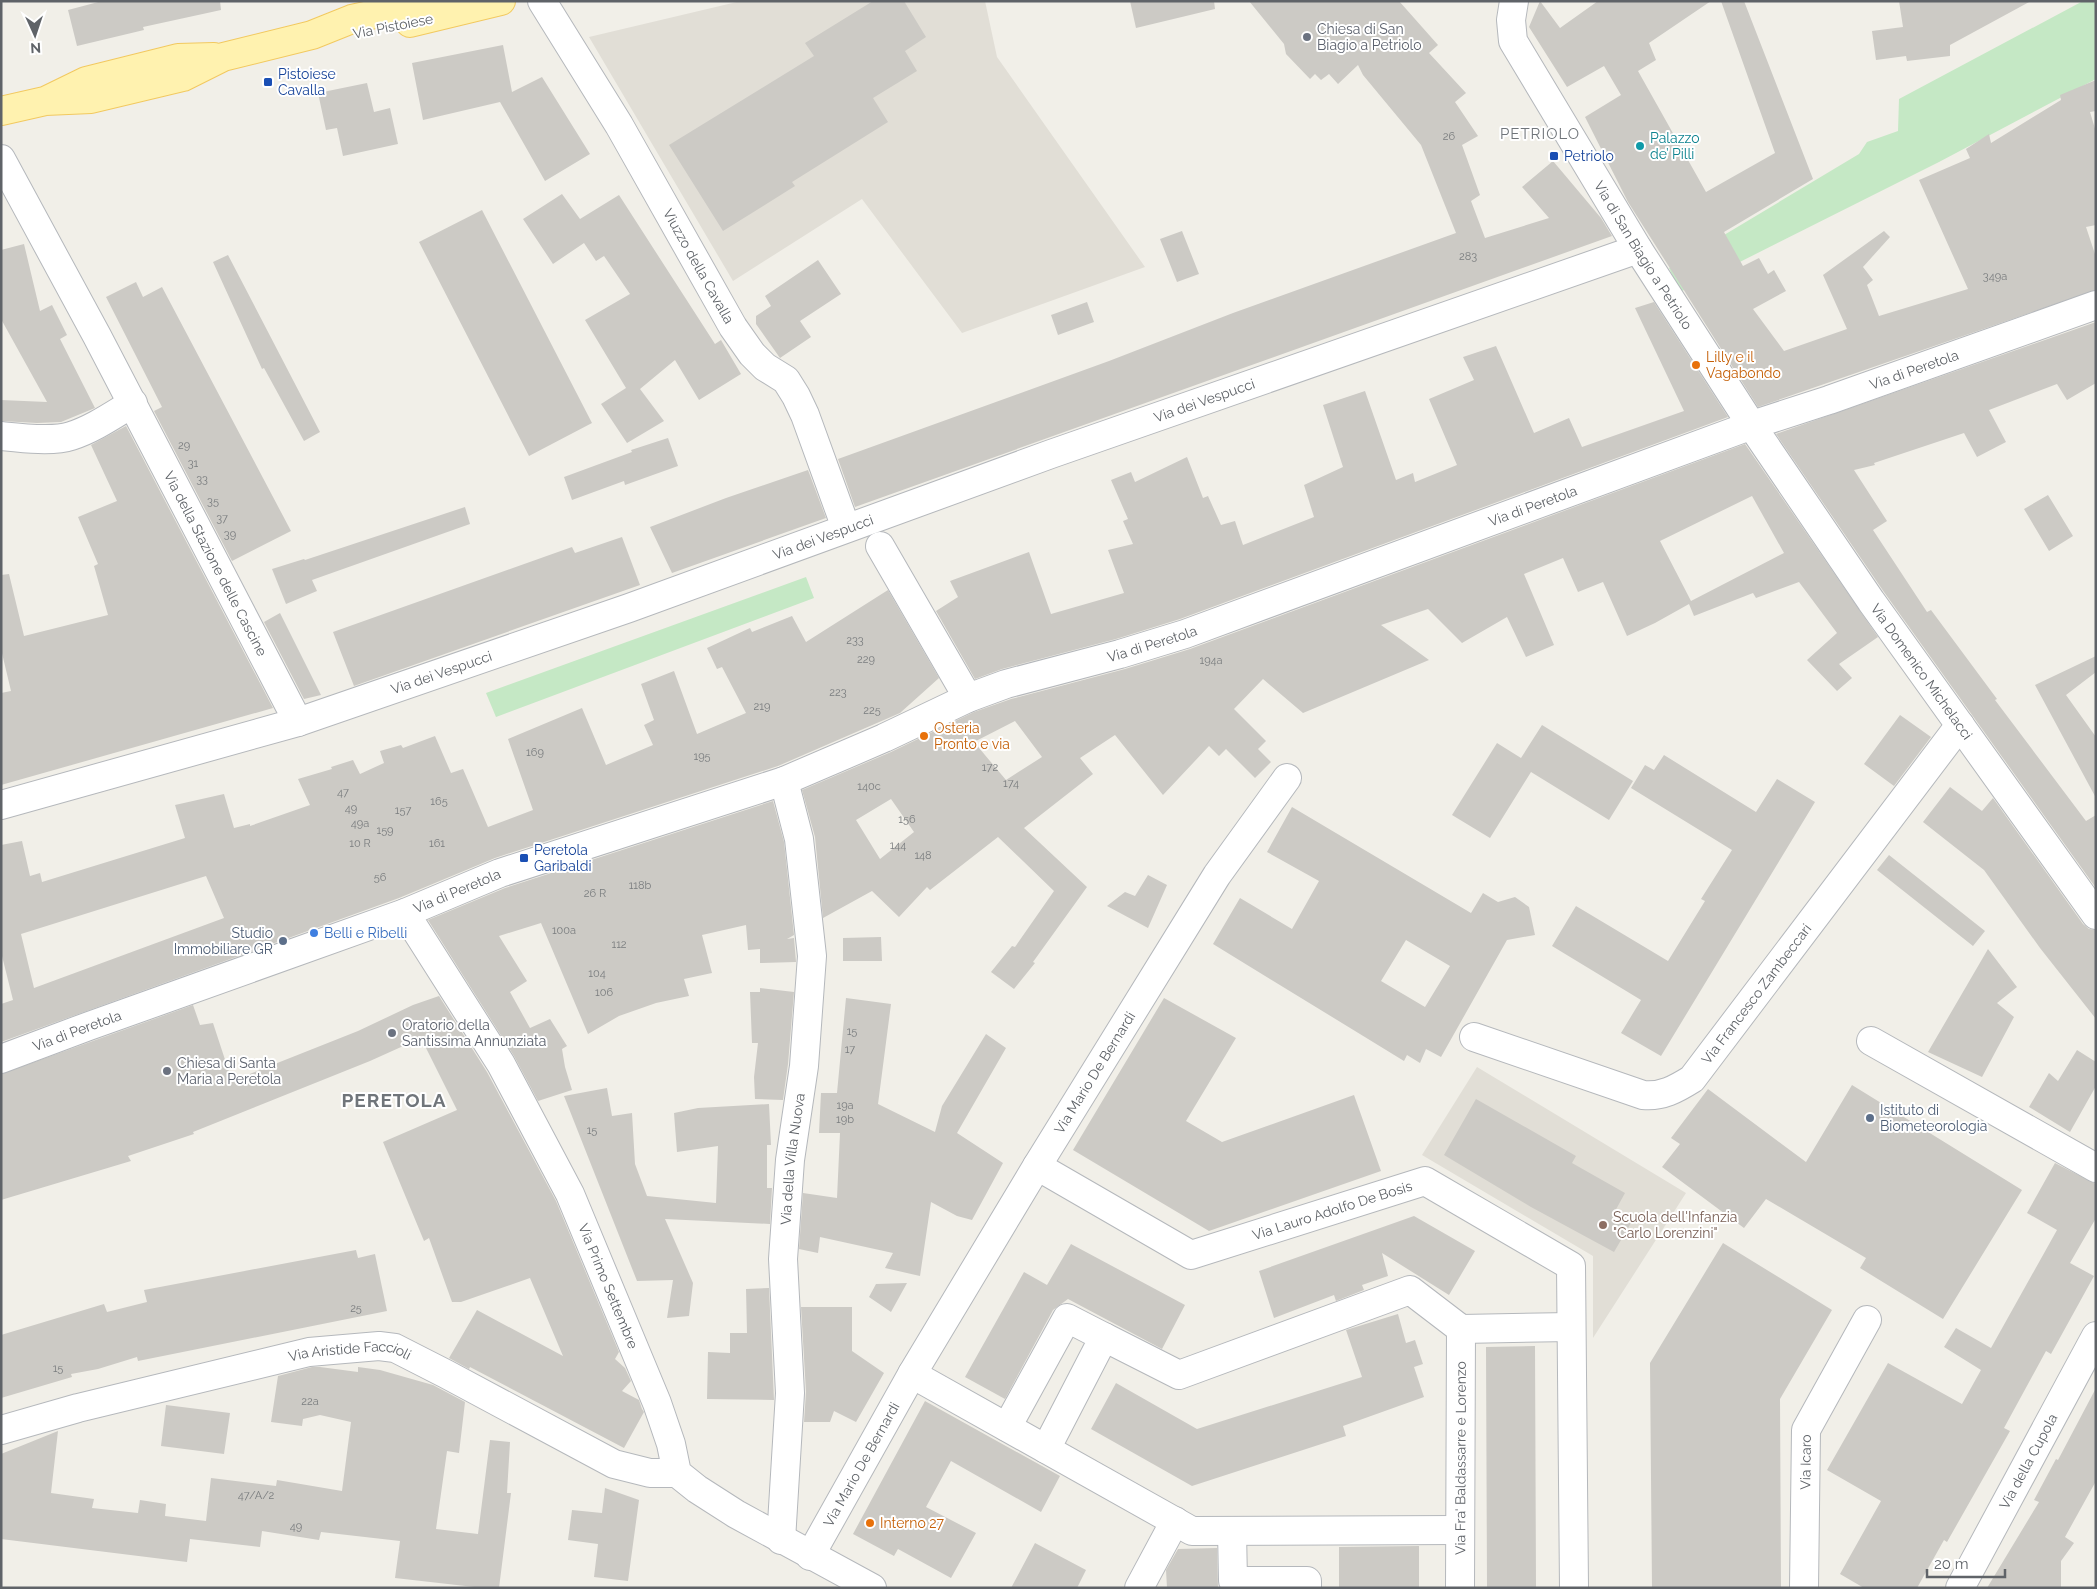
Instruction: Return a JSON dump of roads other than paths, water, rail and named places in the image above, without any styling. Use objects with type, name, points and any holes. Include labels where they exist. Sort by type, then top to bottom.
[{"type":"main road","name":"Via Pistoiese","points":[[1,111],[45,101],[86,80],[178,58],[223,57],[312,36],[352,19],[432,1]]},
{"type":"main road","name":"Via Pistoiese","points":[[312,36],[356,35],[501,1]]},
{"type":"street","name":"Viuzzo della Cavalla","points":[[542,1],[619,125],[733,327],[752,354],[765,367],[786,380],[796,396],[805,415],[846,528]]},
{"type":"street","name":"Via di San Biagio a Petriolo","points":[[1514,1],[1511,20],[1513,41],[1638,249],[1751,425]]},
{"type":"street","name":"Via della Stazione delle Cascine","points":[[1,160],[133,403],[298,722]]},
{"type":"street","name":"Via dei Vespucci","points":[[1,805],[298,722],[638,605],[1061,451],[1638,249]]},
{"type":"street","name":"Via di Peretola","points":[[1,1059],[405,913],[500,873],[784,781],[884,738],[968,698],[1006,684],[1120,654],[1185,634],[1751,425],[2096,305]]},
{"type":"street","points":[[1,436],[29,439],[69,436],[90,428],[133,403]]},
{"type":"street","name":"Via Domenico Michelacci","points":[[1751,425],[1871,601],[2096,915]]},
{"type":"street","points":[[880,546],[968,698]]},
{"type":"street","name":"Via Francesco Zambeccari","points":[[1474,1037],[1643,1095],[1663,1094],[1692,1079],[1960,725]]},
{"type":"street","name":"Via Mario De Bernardi","points":[[810,1556],[912,1374],[1037,1166],[1217,875],[1287,778]]},
{"type":"street","name":"Via della Villa Nuova","points":[[781,1540],[790,1393],[784,1259],[790,1160],[804,1066],[812,956],[799,839],[784,781]]},
{"type":"street","name":"Via Primo Settembre","points":[[405,913],[501,1064],[570,1194],[657,1403],[671,1444],[678,1473]]},
{"type":"street","points":[[1871,1041],[2096,1168]]},
{"type":"street","name":"Via Lauro Adolfo De Bosis","points":[[1037,1166],[1191,1255],[1426,1181],[1571,1266],[1574,1588]]},
{"type":"street","points":[[1007,1427],[1067,1318],[1179,1375],[1410,1290],[1461,1328],[1571,1327]]},
{"type":"street","name":"Via Icaro","points":[[1804,1588],[1806,1430],[1867,1320]]},
{"type":"street","name":"Via Fra' Baldassarre e Lorenzo","points":[[1460,1588],[1461,1328]]},
{"type":"street","name":"Via della Cupola","points":[[1960,1588],[2096,1336]]},
{"type":"street","points":[[1046,1449],[1104,1337]]},
{"type":"street","name":"Via Aristide Faccioli","points":[[1,1430],[78,1408],[309,1352],[380,1346],[395,1348],[614,1464],[650,1473],[678,1473]]},
{"type":"street","points":[[912,1374],[1192,1531],[1460,1530]]},
{"type":"street","points":[[678,1473],[715,1501],[781,1540],[872,1588]]},
{"type":"street","points":[[1139,1588],[1175,1521]]},
{"type":"street","points":[[1232,1531],[1233,1581],[1307,1581],[1306,1588]]},
{"type":"place","name":"Chiesa di San Biagio a Petriolo","points":[[1307,37]]},
{"type":"place","name":"Pistoiese Cavalla","points":[[268,82]]},
{"type":"place","name":"Palazzo de’ Pilli","points":[[1640,146]]},
{"type":"place","name":"Petriolo","points":[[1554,156]]},
{"type":"place","name":"Lilly e il Vagabondo","points":[[1696,365]]},
{"type":"place","name":"Osteria Pronto e via","points":[[924,736]]},
{"type":"place","name":"Peretola Garibaldi","points":[[524,858]]},
{"type":"place","name":"Belli e Ribelli","points":[[314,933]]},
{"type":"place","name":"Studio Immobiliare GR","points":[[283,941]]},
{"type":"place","name":"Oratorio della Santissima Annunziata","points":[[392,1033]]},
{"type":"place","name":"Chiesa di Santa Maria a Peretola","points":[[167,1071]]},
{"type":"place","name":"Istituto di Biometeorologia","points":[[1870,1118]]},
{"type":"place","name":"Scuola dell'Infanzia \"Carlo Lorenzini\"","points":[[1603,1225]]},
{"type":"place","name":"Interno 27","points":[[870,1523]]},
{"type":"district","name":"PETRIOLO","points":[[1540,134]]},
{"type":"district","name":"PERETOLA","points":[[394,1100]]}]
